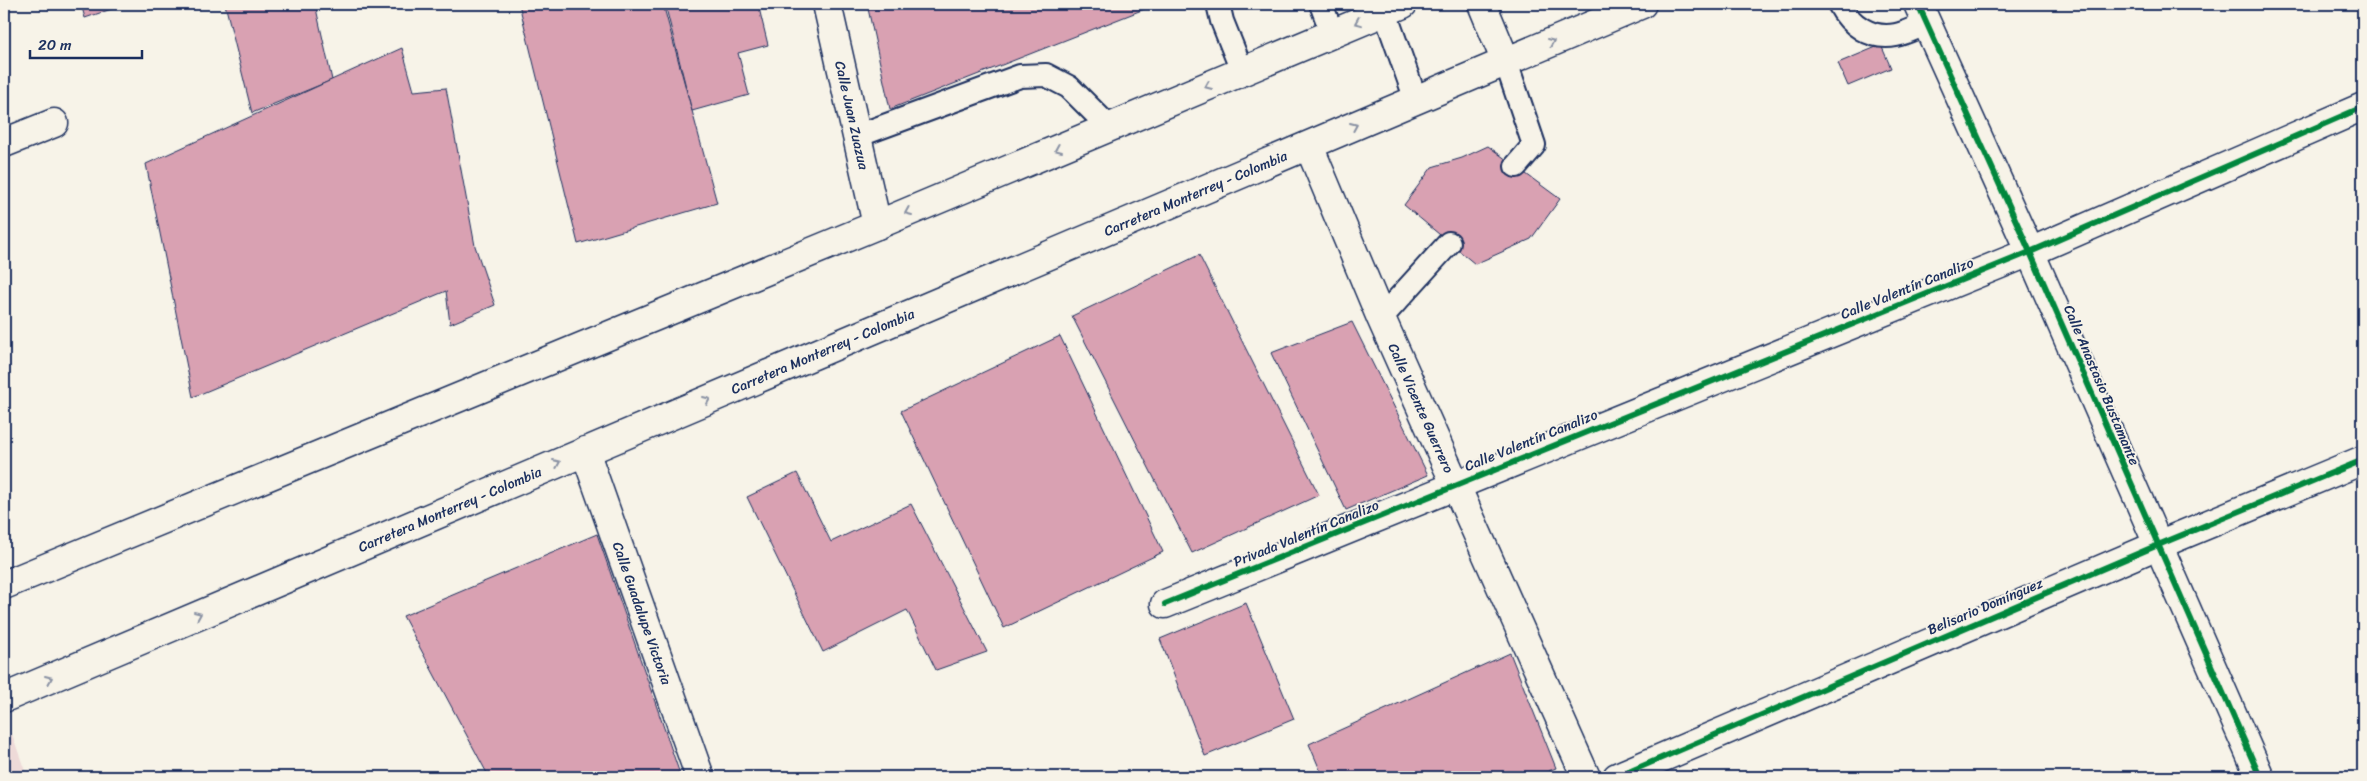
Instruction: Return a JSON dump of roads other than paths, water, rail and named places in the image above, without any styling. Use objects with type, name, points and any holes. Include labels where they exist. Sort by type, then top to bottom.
[{"type":"street","name":"Calle Juan Zuazua","points":[[827,4],[877,225]]},
{"type":"street","points":[[1482,4],[1506,62]]},
{"type":"street","name":"Carretera Monterrey - Colombia","points":[[4,698],[1642,4]]},
{"type":"street","points":[[4,585],[877,225],[1332,33],[1390,6]]},
{"type":"street","name":"Calle Anastasio Bustamante","points":[[1922,14],[2030,252],[2260,777]]},
{"type":"street","name":"Calle Valentín Canalizo","points":[[1456,484],[2030,252],[2363,107]]},
{"type":"street","points":[[4,143],[54,123]]},
{"type":"street","name":"Calle Vicente Guerrero","points":[[1309,146],[1381,318],[1586,777]]},
{"type":"street","name":"Calle Guadalupe Victoria","points":[[585,451],[700,777]]},
{"type":"street","name":"Belisario Domínguez","points":[[1617,777],[2158,545],[2363,460]]},
{"type":"street","name":"Privada Valentín Canalizo","points":[[1165,604],[1456,484]]},
{"type":"lane","points":[[1218,4],[1222,20],[1242,71]]},
{"type":"lane","points":[[1321,4],[1332,33]]},
{"type":"lane","points":[[1839,4],[1846,17],[1859,28],[1884,36],[1897,35],[1922,14]]},
{"type":"lane","points":[[1390,6],[1416,100]]},
{"type":"lane","points":[[1506,62],[1534,146],[1516,166]]},
{"type":"lane","points":[[857,136],[1020,76],[1046,75],[1069,87],[1109,127]]},
{"type":"lane","points":[[1381,318],[1449,243]]}]
